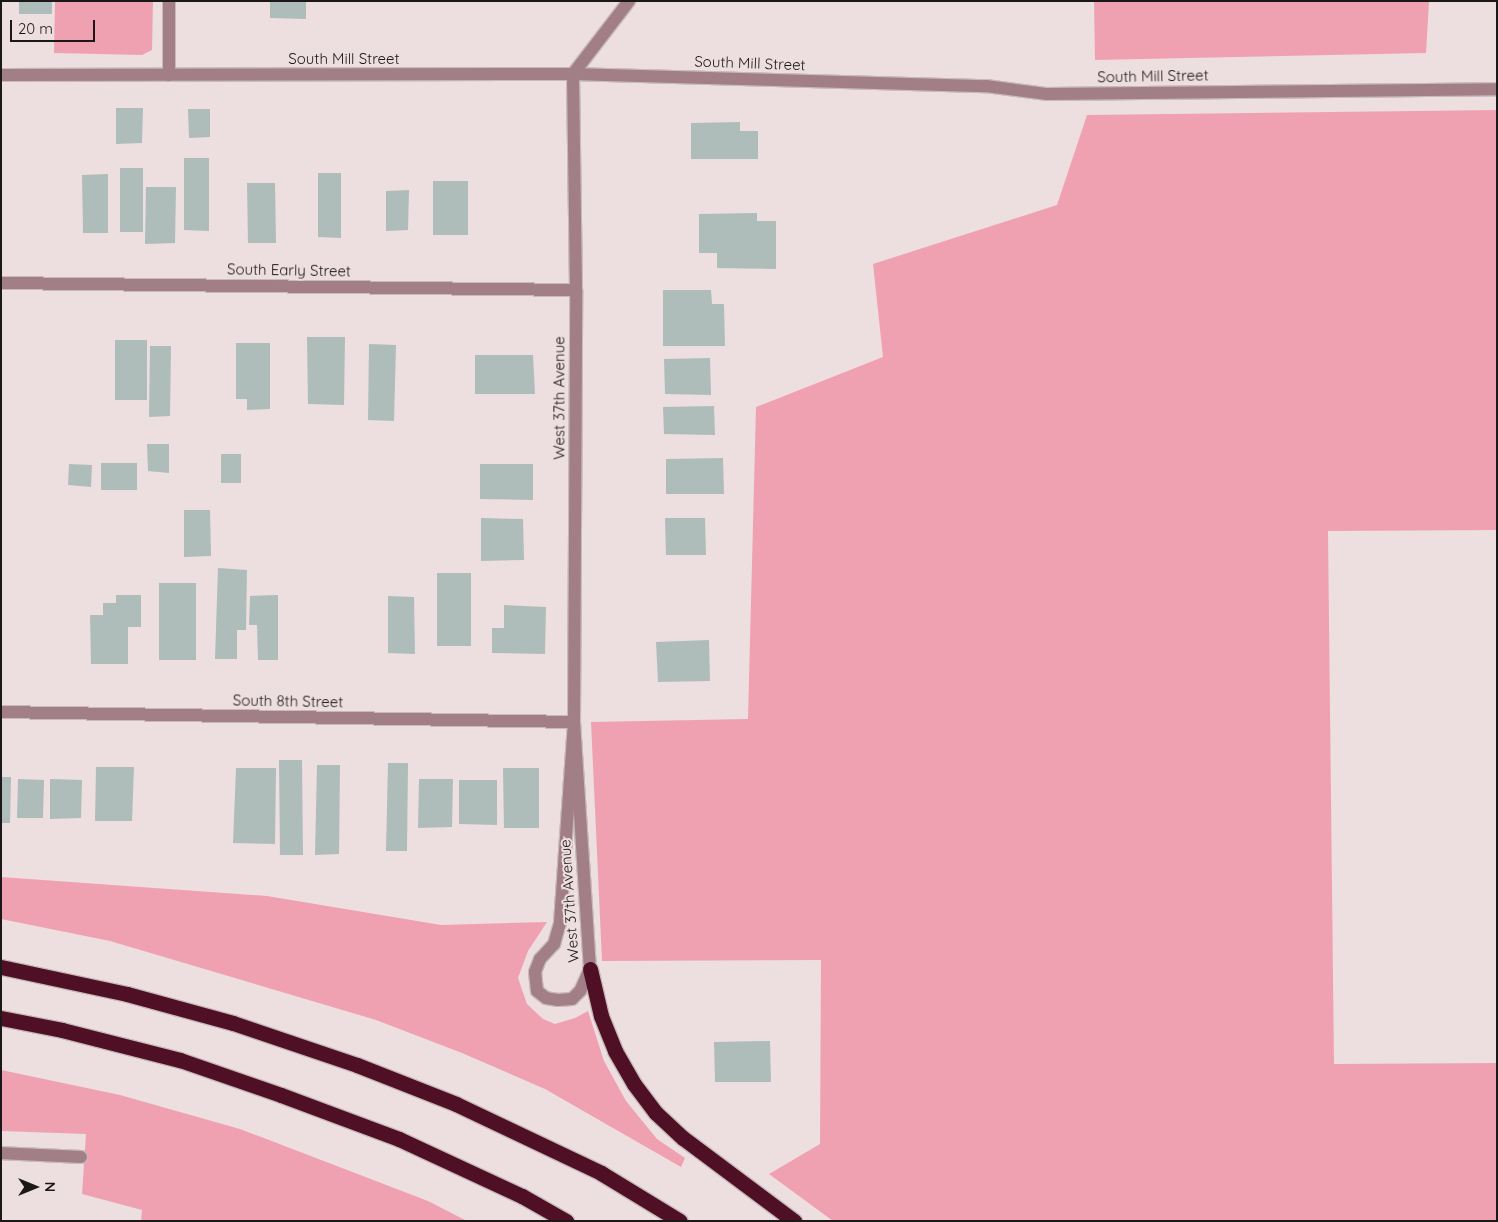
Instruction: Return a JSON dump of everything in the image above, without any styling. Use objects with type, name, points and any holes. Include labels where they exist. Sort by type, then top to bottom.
[{"type":"highway","points":[[1,967],[127,994],[233,1023],[356,1065],[473,1112],[601,1173],[680,1221]]},
{"type":"highway","points":[[590,969],[601,1016],[615,1051],[634,1084],[656,1113],[683,1138],[794,1221]]},
{"type":"highway","points":[[1,1018],[62,1030],[180,1060],[281,1095],[399,1139],[522,1196],[566,1221]]},
{"type":"street","points":[[169,1],[169,76]]},
{"type":"street","points":[[573,74],[629,1]]},
{"type":"street","name":"South Mill Street","points":[[1,76],[573,74],[986,86],[1047,94],[1497,88]]},
{"type":"street","name":"West 37th Avenue","points":[[573,74],[576,290],[574,722],[560,923],[554,944],[540,959],[535,972],[537,991],[546,998],[572,999],[580,991],[590,969],[574,722]]},
{"type":"street","name":"South Early Street","points":[[1,283],[576,290]]},
{"type":"street","name":"South 8th Street","points":[[1,712],[574,722]]},
{"type":"street","points":[[1,1153],[82,1157]]},
{"type":"shaded area","points":[[55,1],[153,1],[152,50],[142,55],[54,53]]},
{"type":"shaded area","points":[[1094,1],[1429,1],[1426,53],[1095,60]]},
{"type":"shaded area","points":[[1497,110],[1497,530],[1328,531],[1334,1064],[1497,1063],[1497,1221],[833,1221],[769,1174],[820,1144],[821,960],[602,961],[591,722],[748,719],[756,407],[883,357],[873,264],[1057,205],[1087,115]]},
{"type":"shaded area","points":[[1,877],[267,896],[441,925],[547,922],[528,951],[518,978],[527,1004],[543,1019],[555,1024],[575,1018],[588,1011],[604,1061],[626,1101],[657,1139],[685,1158],[681,1167],[545,1089],[462,1053],[376,1020],[110,941],[1,919]]},
{"type":"shaded area","points":[[1,1070],[120,1095],[240,1129],[428,1201],[467,1221],[141,1221],[142,1210],[82,1194],[86,1134],[1,1131]]},
{"type":"building","points":[[19,1],[52,1],[52,14],[19,14]]},
{"type":"building","points":[[270,1],[306,1],[306,19],[270,18]]},
{"type":"building","points":[[116,108],[143,108],[142,143],[116,144]]},
{"type":"building","points":[[188,109],[210,109],[210,137],[189,138]]},
{"type":"building","points":[[740,122],[740,131],[758,131],[758,159],[691,159],[691,123]]},
{"type":"building","points":[[184,158],[209,158],[209,231],[184,230]]},
{"type":"building","points":[[120,168],[143,168],[143,232],[120,232]]},
{"type":"building","points":[[318,173],[341,173],[341,238],[318,237]]},
{"type":"building","points":[[108,174],[108,233],[83,233],[82,175]]},
{"type":"building","points":[[433,181],[468,181],[468,235],[433,235]]},
{"type":"building","points":[[247,183],[275,183],[276,243],[248,243]]},
{"type":"building","points":[[146,187],[176,187],[175,243],[145,244]]},
{"type":"building","points":[[409,190],[408,230],[386,231],[386,191]]},
{"type":"building","points":[[757,213],[757,221],[776,221],[776,269],[717,268],[717,253],[699,253],[699,214]]},
{"type":"building","points":[[663,290],[711,290],[712,304],[724,304],[725,346],[663,346]]},
{"type":"building","points":[[307,337],[345,337],[344,405],[308,404]]},
{"type":"building","points":[[115,340],[147,340],[147,400],[115,400]]},
{"type":"building","points":[[236,343],[270,343],[270,409],[247,410],[247,399],[236,399]]},
{"type":"building","points":[[369,344],[396,345],[394,421],[368,420]]},
{"type":"building","points":[[150,346],[171,346],[170,416],[149,417]]},
{"type":"building","points":[[475,355],[533,355],[535,394],[475,394]]},
{"type":"building","points":[[710,358],[711,395],[665,394],[664,359]]},
{"type":"building","points":[[714,406],[715,435],[664,434],[663,407]]},
{"type":"building","points":[[147,444],[169,444],[169,473],[148,471]]},
{"type":"building","points":[[221,454],[241,454],[241,483],[221,483]]},
{"type":"building","points":[[723,458],[724,494],[666,494],[666,459]]},
{"type":"building","points":[[101,463],[137,463],[137,490],[101,490]]},
{"type":"building","points":[[69,464],[92,465],[91,487],[68,485]]},
{"type":"building","points":[[480,464],[533,464],[533,500],[480,499]]},
{"type":"building","points":[[184,510],[210,510],[211,556],[184,557]]},
{"type":"building","points":[[481,518],[523,519],[524,560],[481,561]]},
{"type":"building","points":[[665,518],[705,518],[706,555],[666,555]]},
{"type":"building","points":[[218,568],[247,570],[246,630],[237,630],[237,659],[215,659]]},
{"type":"building","points":[[437,573],[471,573],[471,646],[437,646]]},
{"type":"building","points":[[159,583],[196,583],[196,660],[159,660]]},
{"type":"building","points":[[116,595],[141,595],[141,627],[128,627],[128,664],[91,664],[90,615],[103,615],[103,603],[116,603]]},
{"type":"building","points":[[278,595],[278,660],[258,660],[257,625],[249,625],[250,596]]},
{"type":"building","points":[[388,596],[414,597],[415,654],[388,653]]},
{"type":"building","points":[[504,605],[546,607],[545,654],[492,653],[492,628],[504,628]]},
{"type":"building","points":[[709,640],[710,681],[658,682],[656,642]]},
{"type":"building","points":[[279,760],[302,760],[303,855],[280,855]]},
{"type":"building","points":[[388,763],[408,763],[407,851],[386,851]]},
{"type":"building","points":[[317,765],[340,765],[339,854],[315,855]]},
{"type":"building","points":[[96,767],[134,767],[132,821],[95,821]]},
{"type":"building","points":[[236,768],[276,768],[275,844],[233,843]]},
{"type":"building","points":[[503,768],[539,768],[539,828],[504,828]]},
{"type":"building","points":[[1,777],[11,777],[10,823],[1,823]]},
{"type":"building","points":[[18,779],[44,780],[43,818],[17,818]]},
{"type":"building","points":[[50,779],[82,780],[81,818],[50,819]]},
{"type":"building","points":[[419,779],[453,779],[452,827],[418,828]]},
{"type":"building","points":[[459,780],[497,780],[497,825],[459,824]]},
{"type":"building","points":[[770,1041],[771,1082],[715,1082],[714,1042]]}]
